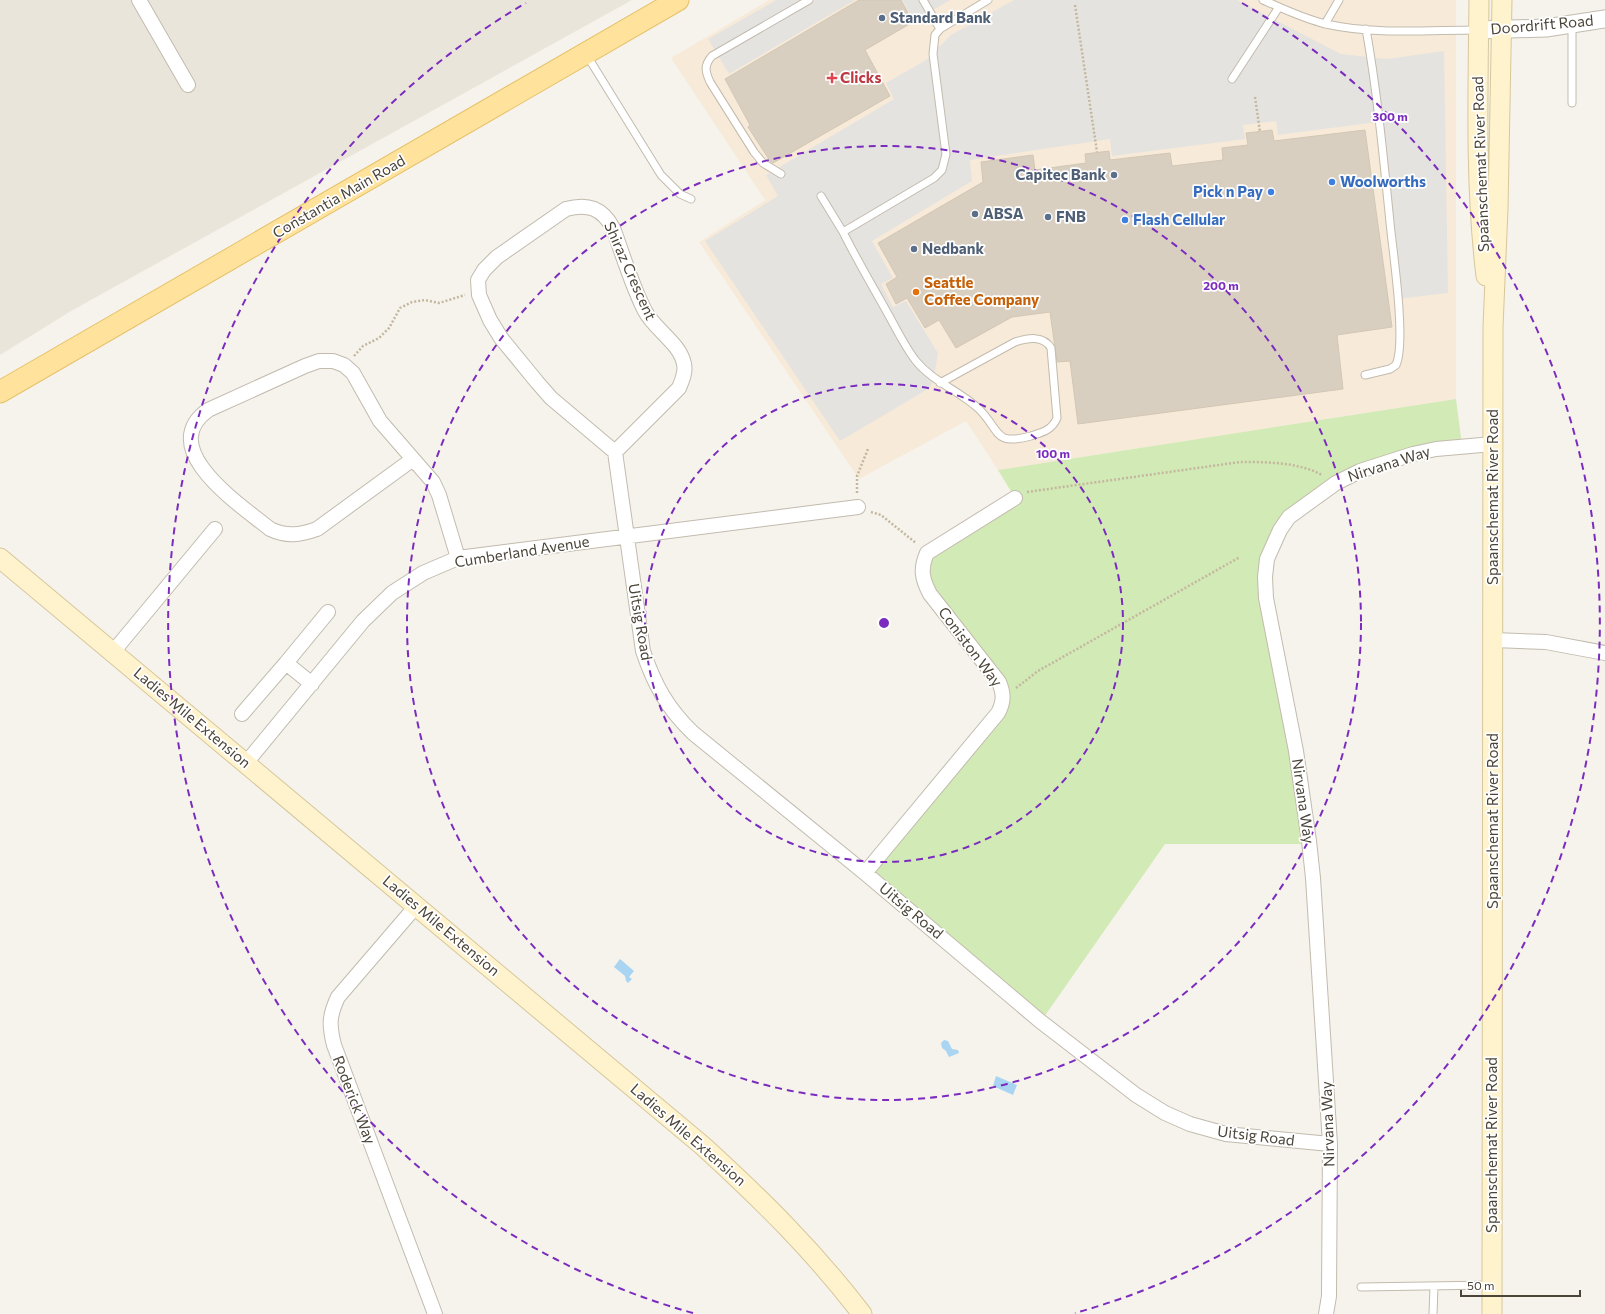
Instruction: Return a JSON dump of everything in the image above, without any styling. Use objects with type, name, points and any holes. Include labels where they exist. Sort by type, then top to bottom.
[{"type":"main road","name":"Constantia Main Road","points":[[0,392],[678,0]]},
{"type":"main road","name":"Spaanschemat River Road","points":[[1478,0],[1478,146],[1480,217],[1493,327]]},
{"type":"main road","name":"Spaanschemat River Road","points":[[1492,1314],[1493,327],[1498,209],[1502,0]]},
{"type":"main road","name":"Ladies Mile Extension","points":[[0,558],[417,905],[703,1146],[791,1230],[835,1278],[862,1314]]},
{"type":"street","points":[[139,0],[188,86]]},
{"type":"street","name":"Doordrift Road","points":[[1478,30],[1501,30],[1572,25],[1605,19]]},
{"type":"street","name":"Shiraz Crescent","points":[[579,205],[591,208],[602,213],[608,219],[613,228],[644,310],[652,324],[680,352],[685,365],[684,377],[679,388],[615,452],[551,398],[536,382],[501,338],[490,320],[479,295],[478,280],[484,270],[497,257],[566,209],[579,205]]},
{"type":"street","points":[[413,459],[317,529],[300,535],[282,534],[270,530],[207,475],[195,458],[191,441],[192,427],[198,417],[208,410],[305,366],[319,361],[333,361],[344,365],[353,372],[380,421],[433,482],[439,495],[458,558]]},
{"type":"street","name":"Nirvana Way","points":[[1326,1314],[1329,1296],[1330,1144],[1309,841],[1296,751],[1270,619],[1265,577],[1267,559],[1280,530],[1289,517],[1336,483],[1360,471],[1412,454],[1436,449],[1493,444]]},
{"type":"street","points":[[615,452],[626,537]]},
{"type":"street","points":[[927,553],[1015,498]]},
{"type":"street","name":"Cumberland Avenue","points":[[246,763],[363,621],[392,593],[423,573],[458,558],[858,507]]},
{"type":"street","points":[[113,652],[215,529]]},
{"type":"street","name":"Uitsig Road","points":[[626,537],[642,651],[663,698],[676,716],[693,733],[865,873],[1040,1021],[1136,1095],[1165,1113],[1190,1124],[1226,1134],[1330,1144]]},
{"type":"street","name":"Coniston Way","points":[[865,873],[998,713],[1004,698],[1003,690],[999,682],[930,594],[924,584],[922,563],[927,553]]},
{"type":"street","points":[[242,714],[328,612]]},
{"type":"street","points":[[1493,640],[1546,642],[1605,653]]},
{"type":"street","points":[[286,663],[312,684]]},
{"type":"street","name":"Roderick Way","points":[[417,905],[338,997],[332,1010],[329,1026],[334,1045],[435,1314]]},
{"type":"lane","points":[[781,174],[763,163],[754,152],[710,82],[706,72],[706,62],[712,56],[809,0]]},
{"type":"lane","points":[[923,0],[940,29]]},
{"type":"lane","points":[[843,232],[934,178],[942,170],[946,154],[933,43],[935,35],[940,29],[988,0]]},
{"type":"lane","points":[[1263,0],[1325,24],[1366,29],[1478,30]]},
{"type":"lane","points":[[1325,24],[1339,0]]},
{"type":"lane","points":[[1232,79],[1279,7]]},
{"type":"lane","points":[[1572,25],[1572,104]]},
{"type":"lane","points":[[1365,375],[1390,369],[1396,365],[1400,351],[1396,278],[1375,81],[1366,29]]},
{"type":"lane","points":[[585,54],[661,175],[680,194],[691,199]]},
{"type":"lane","points":[[821,196],[916,361],[940,383],[979,410],[996,433],[1003,438],[1015,440],[1045,432],[1054,426],[1057,418],[1051,348],[1043,340],[1026,338],[1015,342],[940,383]]},
{"type":"lane","points":[[1361,1287],[1492,1285]]},
{"type":"lane","points":[[1433,1314],[1434,1287]]},
{"type":"path","points":[[1075,5],[1097,152]]},
{"type":"path","points":[[1255,96],[1260,132]]},
{"type":"path","points":[[353,372],[354,355],[363,346],[379,338],[390,328],[400,308],[412,302],[425,300],[440,303],[466,295],[479,295]]},
{"type":"path","points":[[857,476],[868,449]]},
{"type":"path","points":[[1015,498],[1022,493],[1045,488],[1240,462],[1270,462],[1291,465],[1318,473],[1336,483]]},
{"type":"path","points":[[858,507],[881,515],[927,553]]},
{"type":"path","points":[[1004,698],[1038,671],[1240,557]]},
{"type":"shaded area","points":[[0,0],[632,0],[71,311],[0,355]]},
{"type":"shaded area","points":[[769,0],[1456,0],[1456,399],[998,470],[966,421],[859,479],[699,242],[765,200],[671,58]]},
{"type":"shaded area","points":[[776,0],[855,0],[729,74],[708,39]]},
{"type":"shaded area","points":[[902,0],[950,0],[914,21]]},
{"type":"shaded area","points":[[1014,0],[1237,0],[1341,54],[1387,59],[1444,51],[1448,293],[1397,299],[1377,122],[1278,135],[1276,121],[1243,125],[1245,139],[1112,156],[1110,139],[970,160],[972,181],[872,241],[893,278],[881,284],[893,307],[906,301],[938,353],[934,377],[930,388],[840,441],[705,241],[778,196],[766,175],[894,99],[886,83],[926,60],[951,35]]},
{"type":"green space","points":[[1456,399],[1462,445],[1410,454],[1307,505],[1276,541],[1267,586],[1311,844],[1165,844],[1044,1017],[865,873],[1003,698],[930,594],[922,563],[1015,498],[998,470]]},
{"type":"water","points":[[620,959],[634,971],[629,977],[632,979],[628,983],[625,976],[614,967]]},
{"type":"water","points":[[944,1040],[948,1041],[952,1049],[958,1050],[959,1053],[949,1057],[946,1051],[942,1048],[941,1043]]},
{"type":"water","points":[[996,1076],[1017,1085],[1013,1095],[993,1086]]},
{"type":"building","points":[[859,0],[901,0],[913,22],[865,50],[890,96],[773,163],[770,161],[748,127],[750,125],[725,79]]},
{"type":"building","points":[[1272,130],[1274,141],[1365,130],[1392,327],[1337,335],[1343,389],[1078,424],[1070,361],[1057,362],[1050,312],[1012,317],[956,348],[939,320],[925,328],[907,298],[896,304],[886,284],[897,277],[878,243],[983,182],[981,162],[1033,155],[1035,170],[1086,163],[1085,154],[1109,151],[1110,160],[1170,153],[1172,166],[1223,160],[1222,148],[1248,145],[1246,133]]},
{"type":"place","name":"Standard Bank","points":[[882,18]]},
{"type":"place","name":"Clicks","points":[[832,78]]},
{"type":"place","name":"Capitec Bank","points":[[1114,175]]},
{"type":"place","name":"Woolworths","points":[[1332,182]]},
{"type":"place","name":"Pick n Pay","points":[[1271,192]]},
{"type":"place","name":"ABSA","points":[[975,214]]},
{"type":"place","name":"FNB","points":[[1048,217]]},
{"type":"place","name":"Flash Cellular","points":[[1125,220]]},
{"type":"place","name":"Nedbank","points":[[914,249]]},
{"type":"place","name":"Seattle Coffee Company","points":[[916,292]]}]
